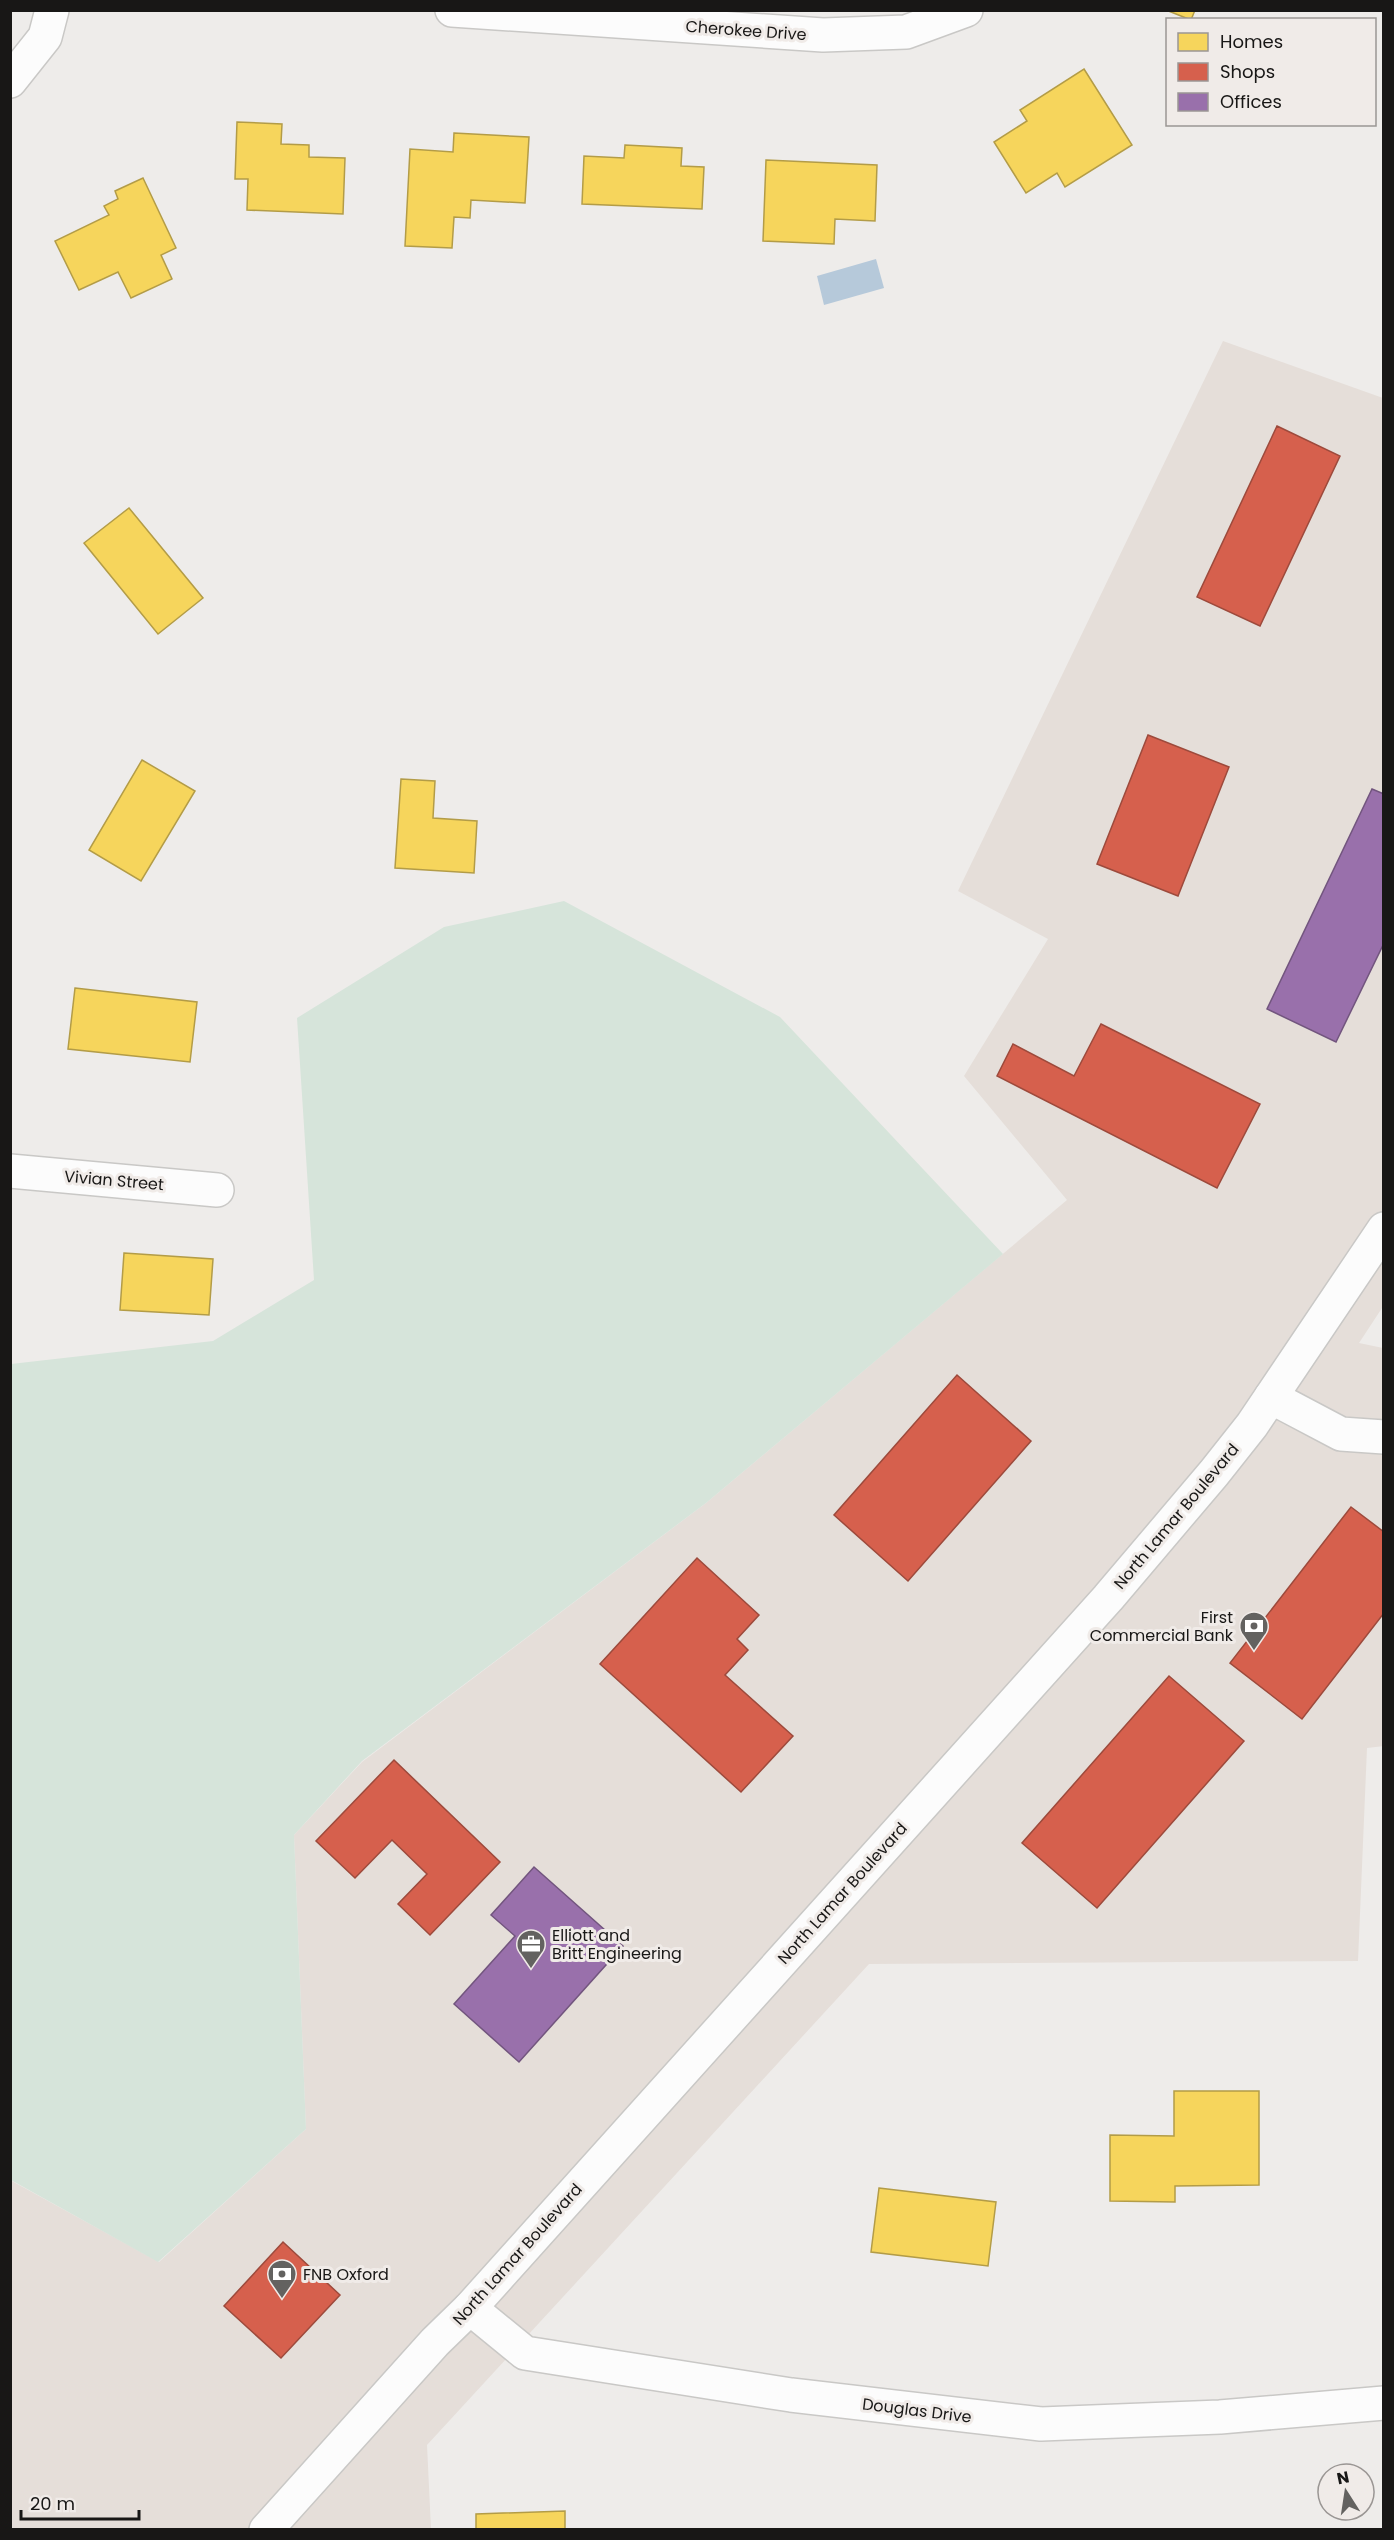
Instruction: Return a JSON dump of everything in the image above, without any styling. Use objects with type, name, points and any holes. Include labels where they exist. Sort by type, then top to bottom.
[{"type":"street","points":[[10,81],[45,37],[51,10]]},
{"type":"street","name":"Cherokee Drive","points":[[452,10],[823,35],[906,32],[966,10]]},
{"type":"street","name":"Vivian Street","points":[[10,1171],[217,1190]]},
{"type":"street","name":"North Lamar Boulevard","points":[[266,2529],[435,2342],[470,2308],[1108,1598],[1214,1473],[1271,1397],[1383,1229]]},
{"type":"street","points":[[1271,1397],[1341,1434],[1383,1437]]},
{"type":"street","name":"Douglas Drive","points":[[470,2308],[525,2353],[791,2395],[1041,2424],[1220,2417],[1383,2403]]},
{"type":"shaded area","points":[[1223,341],[1383,398],[1384,1305],[1359,1343],[1383,1348],[1384,1746],[1367,1748],[1358,1961],[869,1964],[427,2445],[431,2529],[11,2529],[10,2180],[159,2262],[306,2129],[294,1835],[362,1762],[706,1503],[1067,1200],[964,1076],[1048,939],[958,891]]},
{"type":"shaded area","points":[[564,901],[780,1017],[1003,1254],[706,1503],[362,1761],[294,1835],[306,2129],[158,2262],[11,2180],[11,1364],[213,1341],[314,1280],[297,1018],[444,927]]},
{"type":"water","points":[[876,259],[884,288],[824,305],[817,276]]},
{"type":"building: Homes","points":[[1166,10],[1195,10],[1192,18]]},
{"type":"building: Homes","points":[[1084,69],[1132,145],[1065,187],[1057,173],[1026,193],[994,142],[1027,121],[1020,110]]},
{"type":"building: Homes","points":[[237,122],[282,124],[281,144],[309,145],[309,157],[345,158],[343,214],[247,210],[248,179],[235,179]]},
{"type":"building: Homes","points":[[454,133],[529,137],[525,203],[471,200],[470,218],[454,217],[452,248],[405,246],[410,149],[453,152]]},
{"type":"building: Homes","points":[[625,145],[682,148],[681,166],[704,167],[702,209],[582,204],[584,156],[624,158]]},
{"type":"building: Homes","points":[[766,160],[877,165],[875,221],[835,219],[834,244],[763,241]]},
{"type":"building: Homes","points":[[143,178],[176,248],[161,255],[172,279],[131,298],[118,272],[79,290],[55,241],[109,215],[104,206],[118,199],[115,191]]},
{"type":"building: Homes","points":[[129,508],[203,598],[158,634],[84,543]]},
{"type":"building: Homes","points":[[142,760],[195,791],[141,881],[89,850]]},
{"type":"building: Homes","points":[[401,779],[435,781],[433,818],[477,821],[474,873],[395,868]]},
{"type":"building: Homes","points":[[75,988],[197,1002],[190,1062],[68,1049]]},
{"type":"building: Homes","points":[[124,1253],[213,1259],[209,1315],[120,1310]]},
{"type":"building: Homes","points":[[1174,2091],[1259,2091],[1259,2185],[1175,2186],[1175,2202],[1110,2201],[1110,2135],[1174,2136]]},
{"type":"building: Homes","points":[[879,2188],[996,2202],[988,2266],[871,2252]]},
{"type":"building: Homes","points":[[565,2511],[565,2530],[476,2530],[476,2514]]},
{"type":"building: Shops","points":[[1277,426],[1340,456],[1260,626],[1197,597]]},
{"type":"building: Shops","points":[[1148,735],[1229,767],[1178,896],[1097,864]]},
{"type":"building: Shops","points":[[1101,1024],[1260,1104],[1217,1188],[997,1076],[1013,1044],[1074,1076]]},
{"type":"building: Shops","points":[[957,1375],[1031,1441],[908,1581],[834,1515]]},
{"type":"building: Shops","points":[[1351,1507],[1384,1532],[1384,1613],[1302,1719],[1230,1663]]},
{"type":"building: Shops","points":[[697,1558],[759,1615],[737,1639],[748,1650],[725,1675],[793,1736],[741,1792],[600,1664]]},
{"type":"building: Shops","points":[[1169,1676],[1244,1741],[1097,1908],[1022,1843]]},
{"type":"building: Shops","points":[[394,1760],[500,1862],[430,1935],[398,1904],[427,1874],[392,1840],[355,1878],[316,1841]]},
{"type":"building: Shops","name":"FNB Oxford","points":[[283,2242],[340,2295],[281,2358],[224,2306]]},
{"type":"building: Offices","points":[[1372,789],[1384,794],[1384,943],[1336,1042],[1267,1009]]},
{"type":"building: Offices","points":[[534,1867],[623,1946],[519,2062],[454,2004],[515,1936],[491,1915]]},
{"type":"place","name":"First Commercial Bank","points":[[1254,1652]]},
{"type":"place","name":"Elliott and Britt Engineering","points":[[531,1970]]},
{"type":"place","name":"FNB Oxford","points":[[282,2300]]}]
